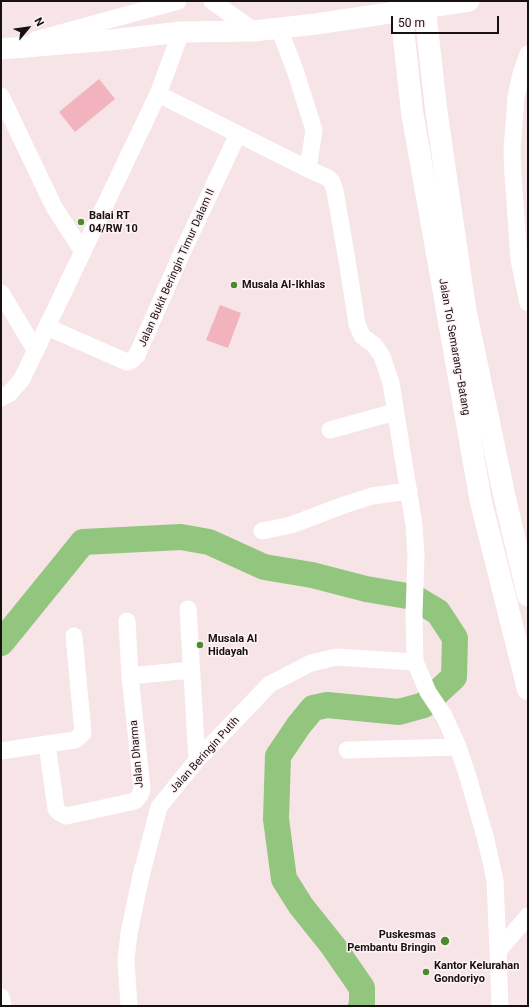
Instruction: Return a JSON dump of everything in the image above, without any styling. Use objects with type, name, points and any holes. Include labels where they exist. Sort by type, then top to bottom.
[{"type":"highway","name":"Jalan Tol Semarang–Batang","points":[[400,1],[412,112],[481,502],[528,689]]},
{"type":"highway","name":"Jalan Tol Semarang–Batang","points":[[424,1],[436,108],[465,308],[505,499],[528,595]]},
{"type":"street","points":[[212,1],[254,31]]},
{"type":"street","points":[[1,49],[112,40],[180,32],[254,31],[316,24],[469,1]]},
{"type":"street","points":[[1,49],[169,2]]},
{"type":"street","points":[[279,28],[295,70],[314,130],[308,169]]},
{"type":"street","points":[[1,398],[10,393],[22,379],[36,351],[158,94],[180,32]]},
{"type":"street","points":[[528,54],[521,74],[516,97],[512,150],[513,175],[524,259],[528,304]]},
{"type":"street","points":[[158,94],[328,178],[332,182],[335,191],[357,324],[362,336],[374,345],[385,361],[391,383],[414,525],[416,556],[414,614],[415,662],[428,692],[444,716],[458,747],[486,840],[494,880],[500,1006]]},
{"type":"street","points":[[1,96],[54,207],[83,252]]},
{"type":"street","name":"Jalan Bukit Beringin Timur Dalam II","points":[[47,327],[127,362],[132,360],[137,355],[238,134]]},
{"type":"street","points":[[1,293],[36,351]]},
{"type":"street","points":[[330,430],[395,412]]},
{"type":"street","points":[[262,531],[291,525],[372,496],[409,491]]},
{"type":"street","points":[[188,609],[197,760]]},
{"type":"street","name":"Jalan Dharma","points":[[47,744],[56,809],[60,814],[66,816],[131,802],[136,800],[140,795],[142,789],[130,676],[127,621]]},
{"type":"street","points":[[1,752],[75,740],[83,734],[74,636]]},
{"type":"street","name":"Jalan Beringin Putih","points":[[129,1006],[126,960],[129,933],[141,876],[159,807],[197,760],[270,684],[311,663],[336,657],[415,662]]},
{"type":"street","points":[[130,676],[191,670]]},
{"type":"street","points":[[347,750],[458,747]]},
{"type":"street","points":[[142,789],[159,807]]},
{"type":"street","points":[[498,951],[528,916]]},
{"type":"street","points":[[1,997],[3,1006]]},
{"type":"shaded area","points":[[99,79],[115,99],[75,132],[59,112]]},
{"type":"shaded area","points":[[220,305],[241,313],[228,348],[206,340]]},
{"type":"waterway","points":[[1,643],[83,542],[181,537],[209,542],[264,567],[312,575],[366,589],[413,597],[438,612],[455,638],[454,677],[424,705],[399,712],[327,705],[313,708],[299,725],[278,756],[276,819],[284,879],[301,906],[333,946],[362,988],[361,1006]]},
{"type":"place","name":"Balai RT 04/RW 10","points":[[81,222]]},
{"type":"place","name":"Musala Al-Ikhlas","points":[[234,285]]},
{"type":"place","name":"Musala Al Hidayah","points":[[200,645]]},
{"type":"place","name":"Puskesmas Pembantu Bringin","points":[[445,941]]},
{"type":"place","name":"Kantor Kelurahan Gondoriyo","points":[[426,972]]}]
